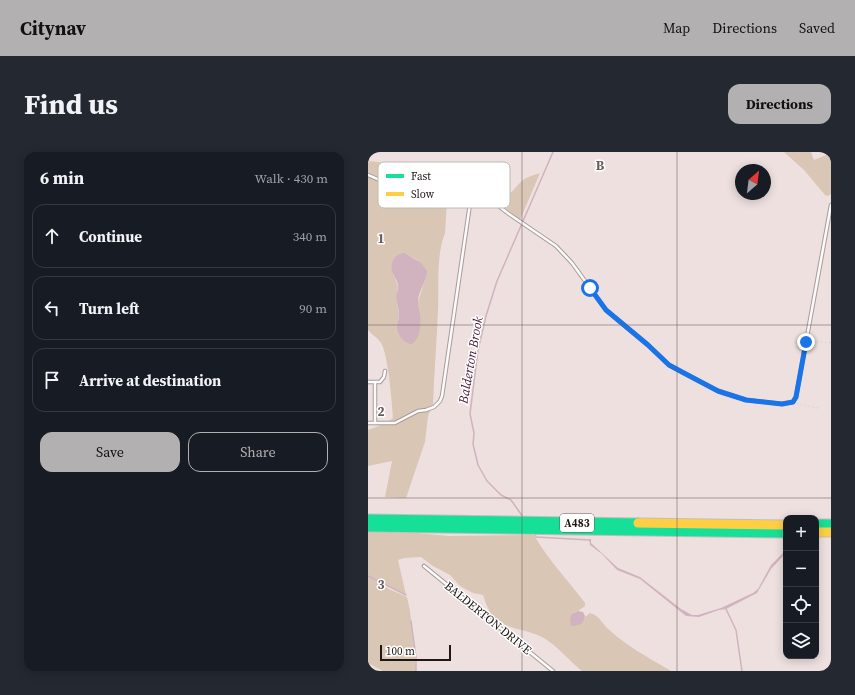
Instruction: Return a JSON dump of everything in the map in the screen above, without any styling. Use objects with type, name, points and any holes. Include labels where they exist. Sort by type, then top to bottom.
[{"type":"highway","name":"A483","points":[[368,519],[783,525]]},
{"type":"highway","points":[[819,524],[831,524]]},
{"type":"highway","name":"A483","points":[[368,527],[783,533]]},
{"type":"highway","points":[[819,532],[831,532]]},
{"type":"lane","points":[[368,175],[378,179]]},
{"type":"lane","points":[[502,208],[556,246],[572,264],[606,310],[648,345],[669,365],[718,391],[746,400],[782,404],[793,402],[796,397],[831,205]]},
{"type":"lane","points":[[368,423],[395,423],[418,411],[434,407],[440,401],[442,396],[470,208]]},
{"type":"lane","points":[[368,382],[380,382],[384,377],[385,371]]},
{"type":"lane","points":[[375,383],[375,424]]},
{"type":"lane","name":"BALDERTON DRIVE","points":[[424,566],[553,671]]},
{"type":"path","points":[[806,341],[831,343]]},
{"type":"path","points":[[790,403],[818,408]]},
{"type":"shaded area","points":[[784,152],[811,152],[814,160],[831,153],[831,194],[828,196],[825,195],[804,170]]},
{"type":"shaded area","points":[[368,161],[378,162],[378,208],[447,208],[445,233],[440,251],[438,270],[438,321],[433,404],[428,416],[425,442],[406,498],[385,497],[392,461],[368,466],[368,430],[384,424],[393,418],[386,357],[380,341],[368,330]],"holes":[[[407,254],[417,260],[427,273],[418,302],[420,327],[397,327],[399,315],[396,298],[398,286],[393,274]]]},
{"type":"shaded area","points":[[540,173],[520,220],[505,208],[510,208],[510,193],[528,177]]},
{"type":"shaded area","points":[[405,253],[421,263],[427,271],[426,279],[418,298],[420,311],[419,335],[412,344],[406,342],[397,330],[399,310],[396,296],[398,286],[392,270],[392,264],[395,258],[400,254]]},
{"type":"shaded area","points":[[368,532],[416,533],[449,536],[534,535],[585,603],[585,606],[573,613],[585,617],[590,613],[595,615],[621,640],[671,671],[582,671],[542,637],[500,622],[490,612],[483,595],[473,593],[460,586],[450,575],[433,566],[421,557],[404,558],[398,560],[406,595],[368,576]]},
{"type":"shaded area","points":[[589,539],[591,539],[591,543],[618,568],[640,577],[681,609],[692,615],[698,615],[721,608],[753,593],[758,589],[771,565],[783,553],[783,556],[771,569],[757,593],[726,609],[699,617],[686,616],[640,579],[617,570],[602,554],[590,545]]},
{"type":"shaded area","points":[[368,576],[389,589],[407,597],[410,611],[416,671],[383,671],[368,663]]},
{"type":"shaded area","points":[[578,611],[583,612],[585,616],[583,622],[579,625],[571,626],[570,618],[572,614]]},
{"type":"waterway","name":"Balderton Brook","points":[[523,517],[511,500],[501,495],[487,481],[478,465],[473,444],[474,433],[470,414],[478,350],[486,316],[497,281],[553,152]]},
{"type":"waterway","name":"Balderton Brook","points":[[535,534],[536,537],[590,540]]},
{"type":"waterway","points":[[368,576],[406,595]]},
{"type":"waterway","points":[[726,609],[736,630],[742,671]]},
{"type":"waterway","points":[[411,621],[416,657],[416,671]]},
{"type":"traffic: fast","points":[[368,519],[638,523]]},
{"type":"traffic: fast","points":[[819,524],[831,524]]},
{"type":"traffic: fast","points":[[368,527],[783,533]]},
{"type":"traffic: slow","points":[[638,523],[783,525]]},
{"type":"traffic: slow","points":[[819,532],[831,532]]},
{"type":"route","points":[[590,288],[606,310],[648,345],[669,365],[718,391],[746,400],[782,404],[793,402],[796,397],[806,342]]}]
